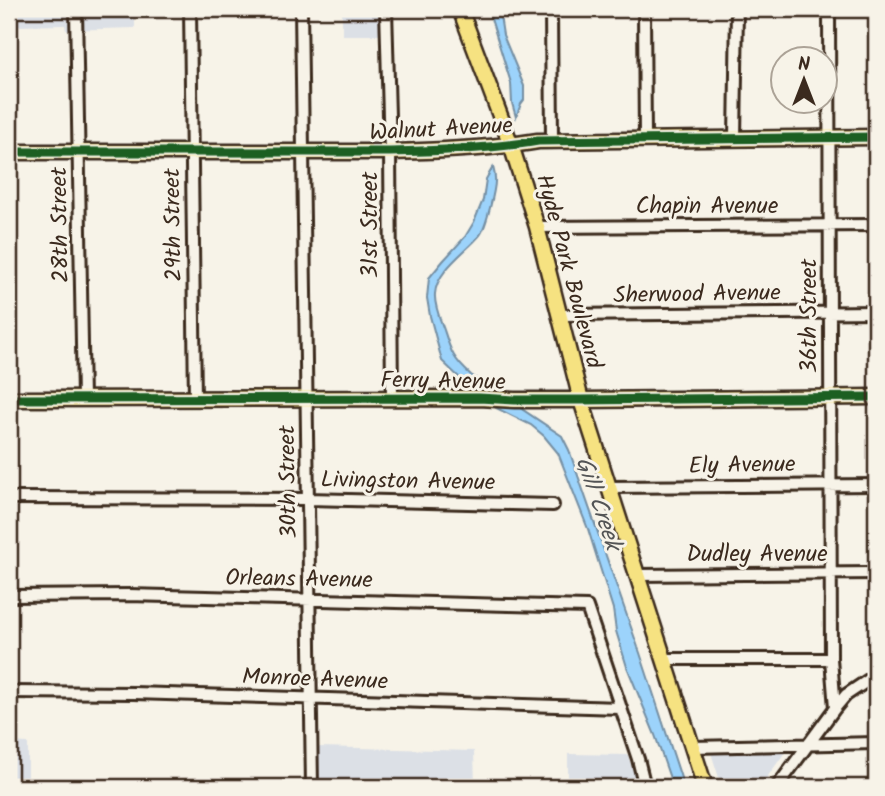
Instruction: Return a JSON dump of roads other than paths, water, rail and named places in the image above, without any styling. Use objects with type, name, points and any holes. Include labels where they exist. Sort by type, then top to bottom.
[{"type":"main road","name":"Hyde Park Boulevard","points":[[460,9],[511,145],[537,227],[581,400],[705,787]]},
{"type":"main road","name":"Walnut Avenue","points":[[9,152],[390,152],[443,151],[552,140],[876,136]]},
{"type":"main road","name":"Ferry Avenue","points":[[9,399],[581,400],[876,397]]},
{"type":"street","name":"28th Street","points":[[76,9],[83,399]]},
{"type":"street","name":"29th Street","points":[[190,9],[195,399]]},
{"type":"street","name":"30th Street","points":[[301,9],[312,787]]},
{"type":"street","name":"31st Street","points":[[386,9],[392,398]]},
{"type":"street","points":[[551,9],[552,140]]},
{"type":"street","points":[[644,9],[645,138]]},
{"type":"street","points":[[735,138],[737,9]]},
{"type":"street","name":"36th Street","points":[[829,9],[831,659],[835,708]]},
{"type":"street","name":"Chapin Avenue","points":[[537,227],[876,225]]},
{"type":"street","name":"Sherwood Avenue","points":[[560,316],[876,312]]},
{"type":"street","name":"Ely Avenue","points":[[608,487],[876,485]]},
{"type":"street","name":"Livingston Avenue","points":[[9,498],[308,499],[554,505]]},
{"type":"street","name":"Dudley Avenue","points":[[638,575],[876,573]]},
{"type":"street","name":"Orleans Avenue","points":[[9,596],[129,595],[587,607],[620,708]]},
{"type":"street","points":[[664,659],[831,659]]},
{"type":"street","points":[[777,787],[846,695],[876,675]]},
{"type":"street","name":"Monroe Avenue","points":[[9,692],[134,693],[620,708]]},
{"type":"street","points":[[620,708],[645,787]]},
{"type":"street","points":[[693,747],[876,743]]},
{"type":"water","points":[[488,9],[499,9],[503,35],[524,86],[524,100],[516,117],[511,83]]},
{"type":"water","points":[[493,167],[494,190],[485,224],[480,235],[446,269],[437,286],[435,303],[456,360],[471,375],[562,436],[640,653],[684,787],[673,787],[627,667],[616,631],[613,609],[588,529],[558,453],[531,425],[496,408],[442,361],[427,298],[429,278],[465,237],[474,222],[483,200],[486,179]]},
{"type":"water label","name":"Gill Creek","points":[[599,503]]}]
